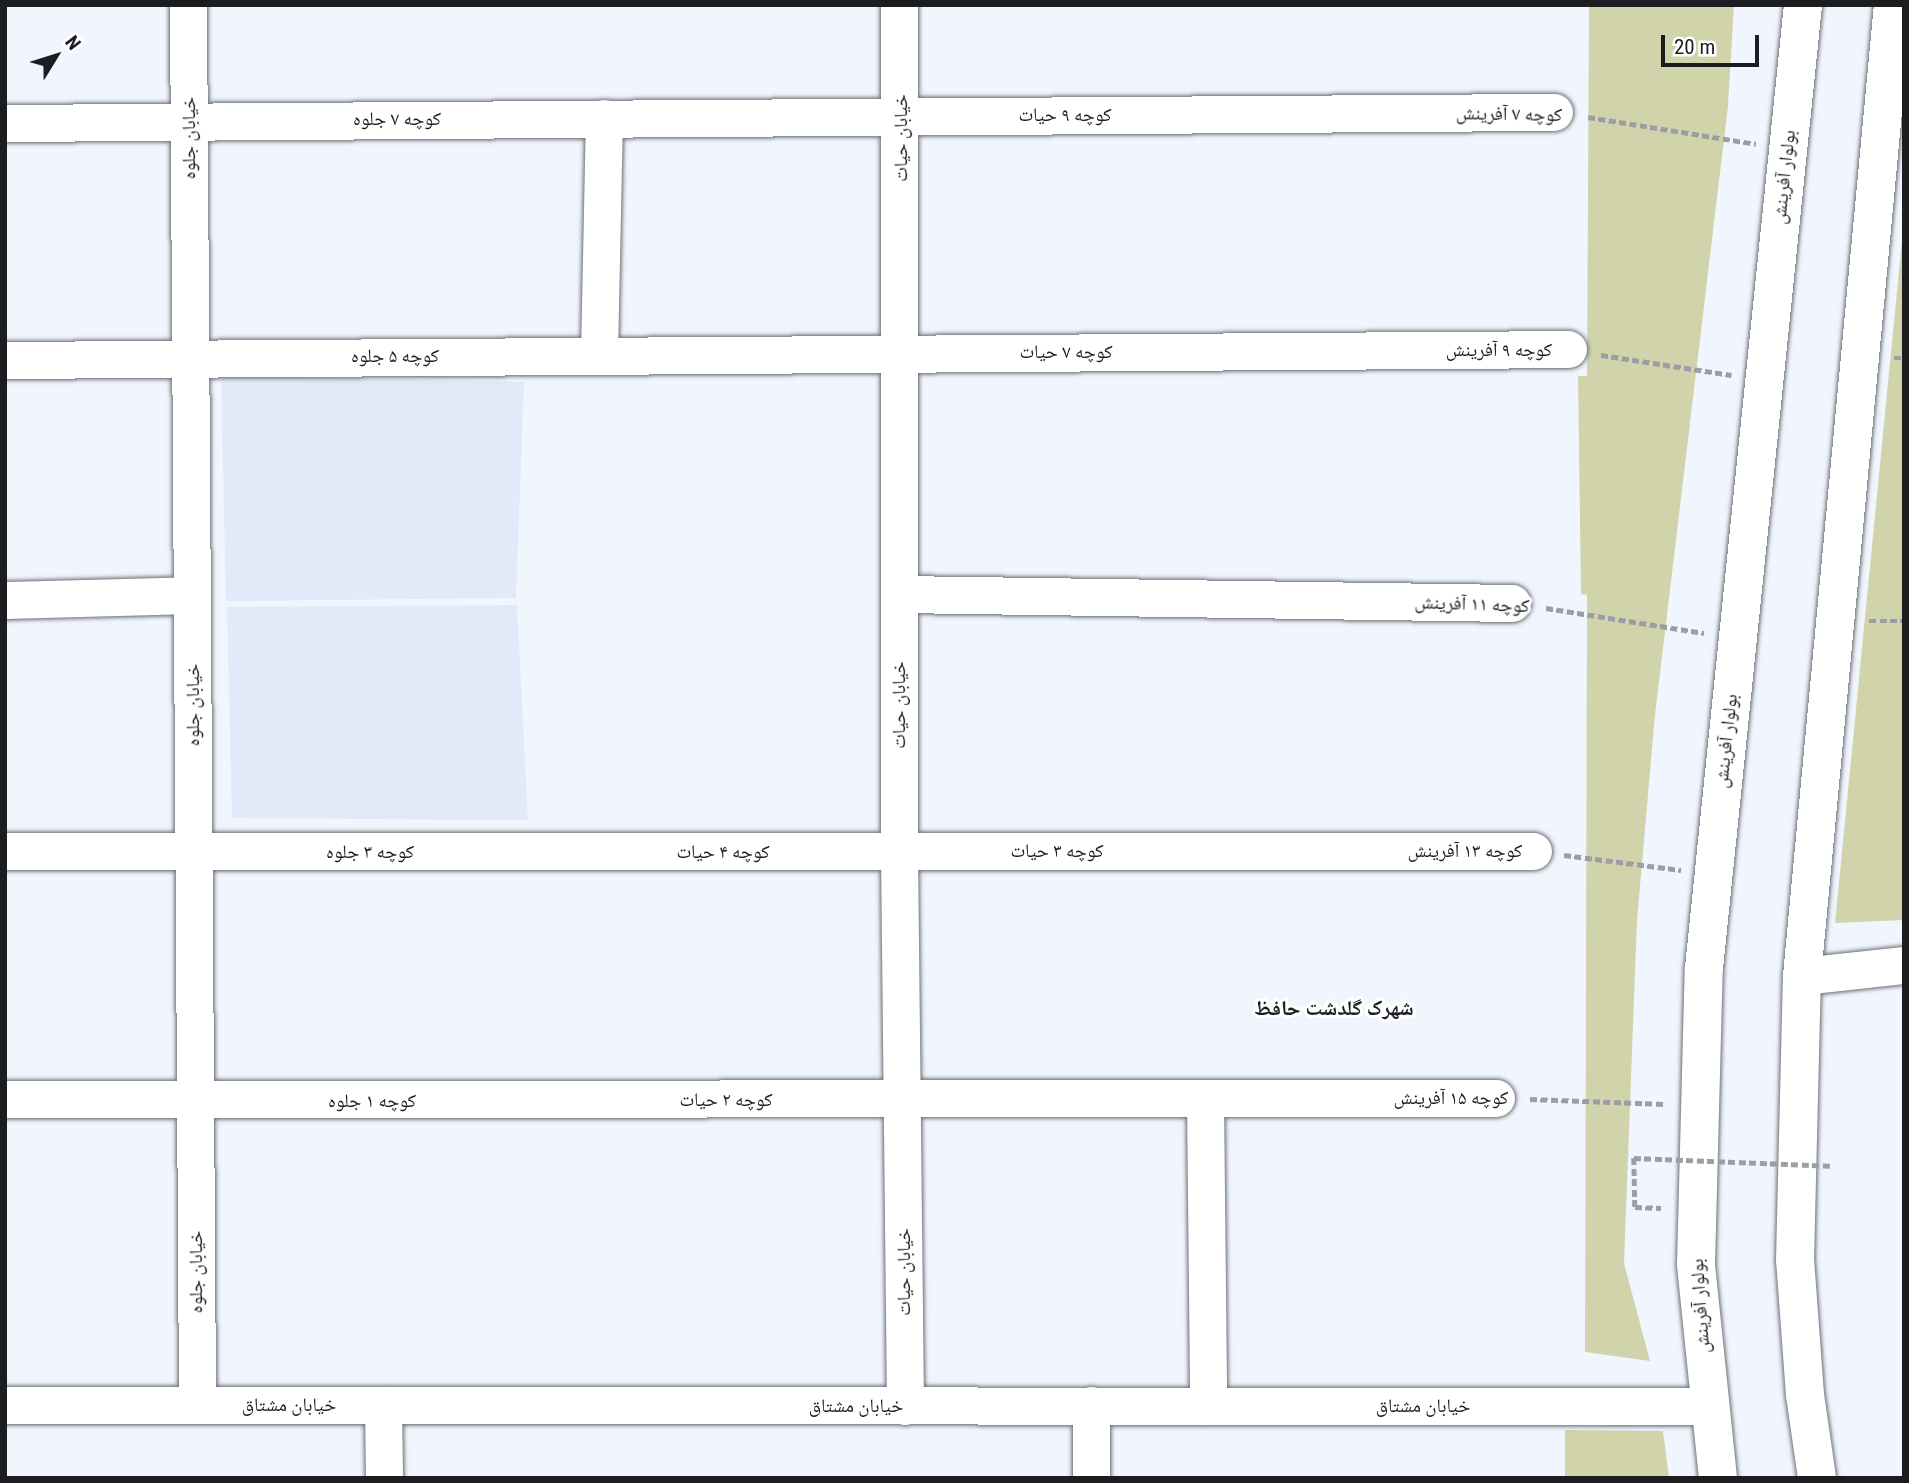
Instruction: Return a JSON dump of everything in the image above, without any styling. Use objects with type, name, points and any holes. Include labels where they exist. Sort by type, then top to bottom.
[{"type":"main road","name":"بولوار آفرینش","points":[[1718,1478],[1707,1406],[1696,1264],[1697,1105],[1713,874],[1735,638],[1803,5]]},
{"type":"main road","points":[[1817,1478],[1795,1260],[1802,975],[1893,5]]},
{"type":"street","name":"خیابان جلوه","points":[[188,5],[197,1405]]},
{"type":"street","name":"خیابان حیات","points":[[899,5],[902,116],[899,852],[904,1100],[905,1406]]},
{"type":"street","name":"کوچه ۷ آفرینش","points":[[1228,114],[1554,112]]},
{"type":"street","name":"کوچه ۹ حیات","points":[[604,118],[1228,114]]},
{"type":"street","name":"کوچه ۷ جلوه","points":[[5,123],[604,118]]},
{"type":"street","points":[[599,354],[604,118]]},
{"type":"street","name":"کوچه ۹ آفرینش","points":[[1233,351],[1568,349]]},
{"type":"street","name":"کوچه ۷ حیات","points":[[599,354],[1233,351]]},
{"type":"street","name":"کوچه ۵ جلوه","points":[[5,360],[599,354]]},
{"type":"street","name":"کوچه ۱۱ آفرینش","points":[[899,594],[1512,603]]},
{"type":"street","points":[[5,600],[192,595]]},
{"type":"street","name":"کوچه ۳ جلوه","points":[[5,851],[547,852]]},
{"type":"street","name":"کوچه ۳ حیات","points":[[899,852],[1216,851]]},
{"type":"street","name":"کوچه ۱۳ آفرینش","points":[[1216,851],[1533,851]]},
{"type":"street","name":"کوچه ۴ حیات","points":[[547,852],[899,852]]},
{"type":"street","points":[[1802,975],[1904,965]]},
{"type":"street","name":"کوچه ۱۵ آفرینش","points":[[904,1100],[1496,1098]]},
{"type":"street","name":"کوچه ۱ جلوه","points":[[5,1099],[195,1102],[549,1100]]},
{"type":"street","points":[[1205,1099],[1208,1406]]},
{"type":"street","name":"کوچه ۲ حیات","points":[[549,1100],[904,1100]]},
{"type":"street","name":"خیابان مشتاق","points":[[5,1405],[1707,1406]]},
{"type":"street","points":[[383,1405],[384,1478]]},
{"type":"street","points":[[1091,1405],[1091,1478]]},
{"type":"path","name":"کوچه ۷ آفرینش","points":[[1554,112],[1787,149]]},
{"type":"path","name":"کوچه ۹ آفرینش","points":[[1568,349],[1763,380]]},
{"type":"path","name":"کوچه ۱۱ آفرینش","points":[[1512,603],[1735,638]]},
{"type":"path","name":"کوچه ۱۳ آفرینش","points":[[1533,851],[1713,874]]},
{"type":"path","name":"کوچه ۱۵ آفرینش","points":[[1496,1098],[1697,1105]]},
{"type":"path","points":[[1634,1207],[1634,1158],[1830,1166]]},
{"type":"shaded area","points":[[221,376],[524,382],[516,598],[226,601]]},
{"type":"shaded area","points":[[517,605],[528,820],[232,818],[227,607]]},
{"type":"green space","points":[[1589,5],[1734,5],[1728,106],[1655,715],[1637,920],[1624,1263],[1650,1361],[1585,1352],[1587,595],[1581,594],[1578,376],[1587,376]]},
{"type":"green space","points":[[1904,220],[1904,920],[1835,923]]},
{"type":"green space","points":[[1565,1430],[1663,1431],[1669,1478],[1565,1478]]},
{"type":"district","name":"شهرک گلدشت حافظ","points":[[1334,1008]]}]
